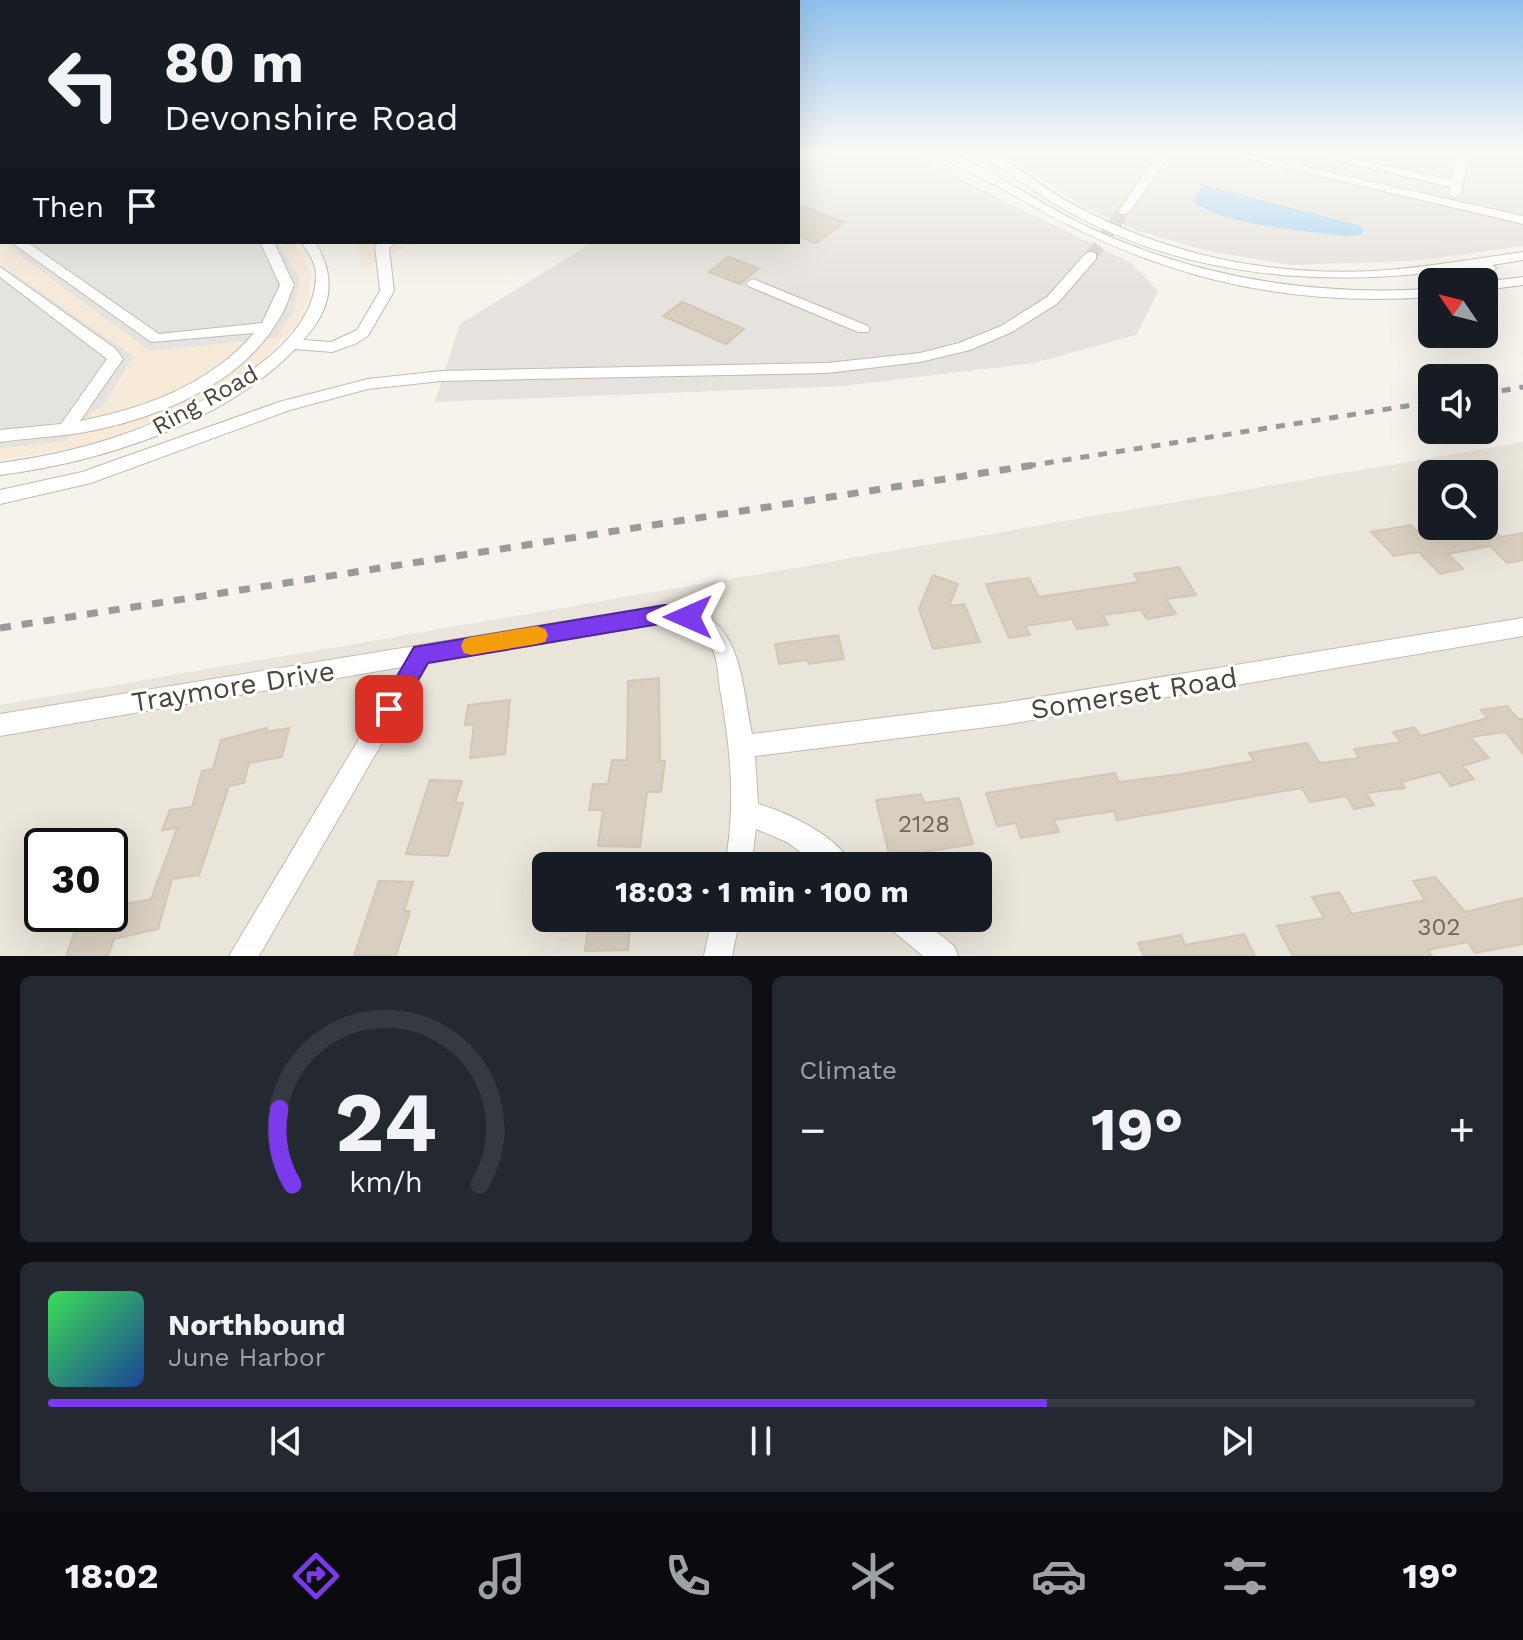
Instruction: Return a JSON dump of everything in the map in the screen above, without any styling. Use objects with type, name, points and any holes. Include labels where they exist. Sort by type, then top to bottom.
[{"type":"street","points":[[1027,199],[1084,230],[1189,269],[1252,283],[1331,294],[1418,293]]},
{"type":"street","points":[[1057,199],[1114,229],[1172,249],[1253,268],[1311,274],[1371,275],[1523,256]]},
{"type":"street","points":[[1124,211],[1133,199]]},
{"type":"street","points":[[1426,199],[1523,220]]},
{"type":"street","points":[[1453,205],[1454,199]]},
{"type":"street","points":[[21,244],[156,339],[267,327]]},
{"type":"street","points":[[0,436],[67,427],[135,412],[221,372],[251,347],[267,327],[287,285],[268,244]]},
{"type":"street","name":"Ring Road","points":[[0,469],[82,454],[175,421],[237,387],[291,344],[312,317],[322,293],[321,265],[309,244]]},
{"type":"street","points":[[291,344],[332,347],[363,333],[387,291],[382,246],[386,244]]},
{"type":"street","points":[[0,497],[117,470],[267,412],[324,394],[380,382],[441,376],[845,366],[919,357],[979,340],[1029,317],[1060,294],[1091,256]]},
{"type":"street","points":[[1496,268],[1523,264]]},
{"type":"street","points":[[0,271],[111,352],[115,359],[67,427]]},
{"type":"street","points":[[1498,284],[1523,281]]},
{"type":"street","points":[[753,283],[863,329]]},
{"type":"street","name":"Traymore Drive","points":[[0,725],[665,614],[701,622],[714,633],[724,649],[743,746]]},
{"type":"street","name":"Somerset Road","points":[[743,746],[1003,714],[1523,627]]},
{"type":"street","points":[[243,956],[422,654]]},
{"type":"street","points":[[740,852],[747,814],[743,746]]},
{"type":"street","points":[[747,814],[780,822],[820,852]]},
{"type":"street","points":[[718,956],[723,932]]},
{"type":"street","points":[[916,932],[944,956]]},
{"type":"shaded area","points":[[800,199],[1000,199],[1131,263],[1158,291],[1136,335],[1034,363],[842,386],[435,402],[460,324],[590,244],[800,244]]},
{"type":"shaded area","points":[[1071,199],[1523,199],[1523,246],[1413,261],[1291,265],[1208,251],[1138,231]]},
{"type":"shaded area","points":[[0,244],[296,244],[311,273],[309,299],[296,325],[255,368],[191,406],[132,432],[75,448],[0,460]]},
{"type":"shaded area","points":[[4,244],[280,244],[300,280],[294,310],[276,338],[150,351]]},
{"type":"shaded area","points":[[354,244],[410,244],[364,269]]},
{"type":"shaded area","points":[[0,264],[133,356],[104,405],[90,414],[65,441],[0,448]]},
{"type":"shaded area","points":[[1523,442],[1523,956],[0,956],[0,705],[1418,460],[1418,540],[1498,540],[1498,460],[1419,460]]},
{"type":"water","points":[[1256,199],[1358,225],[1364,230],[1361,235],[1346,236],[1265,226],[1222,216],[1193,201]]},
{"type":"building","points":[[800,206],[845,222],[816,243],[800,237]]},
{"type":"building","points":[[728,257],[759,268],[740,284],[709,272]]},
{"type":"building","points":[[682,302],[744,329],[726,344],[663,316]]},
{"type":"building","points":[[1411,525],[1418,531],[1418,540],[1498,540],[1498,534],[1501,537],[1523,533],[1523,560],[1507,563],[1490,546],[1448,554],[1463,569],[1440,574],[1419,552],[1394,556],[1371,532]]},
{"type":"building","points":[[1179,567],[1196,595],[1166,599],[1176,614],[1147,619],[1141,610],[1103,615],[1108,625],[1077,629],[1072,619],[1025,626],[1030,635],[1009,638],[986,584],[1029,578],[1039,597],[1139,582],[1134,574]]},
{"type":"building","points":[[933,575],[958,584],[949,606],[964,604],[980,642],[933,649],[919,609]]},
{"type":"building","points":[[838,635],[844,659],[779,664],[775,644]]},
{"type":"building","points":[[659,678],[660,761],[665,761],[661,792],[647,792],[640,847],[598,846],[603,810],[589,810],[593,784],[608,784],[612,760],[627,760],[628,681]]},
{"type":"building","points":[[510,700],[505,754],[470,758],[474,724],[465,725],[468,705]]},
{"type":"building","points":[[1507,706],[1518,719],[1523,719],[1523,754],[1506,732],[1470,737],[1489,758],[1462,766],[1474,779],[1451,786],[1440,772],[1401,782],[1405,788],[1366,793],[1374,805],[1354,809],[1347,796],[1310,802],[1302,788],[1117,820],[1114,811],[1054,820],[1059,832],[1021,838],[1016,823],[997,826],[986,793],[1115,773],[1119,782],[1182,774],[1254,761],[1249,753],[1307,743],[1320,763],[1359,758],[1354,749],[1401,742],[1393,732],[1414,727],[1421,736],[1488,718],[1481,710]]},
{"type":"building","points":[[267,728],[266,732],[289,728],[282,757],[249,763],[244,783],[229,786],[199,875],[172,879],[158,929],[114,939],[108,956],[66,956],[75,932],[128,932],[128,903],[151,899],[177,828],[162,830],[170,810],[192,807],[202,771],[213,769],[221,740]]},
{"type":"building","points":[[430,780],[462,781],[455,802],[463,803],[448,856],[406,854]]},
{"type":"building","points":[[921,794],[924,803],[959,798],[973,844],[926,852],[889,852],[876,800]]},
{"type":"building","points":[[1435,877],[1465,912],[1523,898],[1523,944],[1475,953],[1468,942],[1428,950],[1432,956],[1293,956],[1277,926],[1324,918],[1312,897],[1339,892],[1352,914],[1425,900],[1413,881]]},
{"type":"building","points":[[379,881],[413,882],[404,911],[410,911],[396,956],[354,956]]},
{"type":"building","points":[[587,932],[630,932],[628,950],[585,951]]},
{"type":"building","points":[[1244,934],[1255,956],[1144,956],[1138,943],[1181,935],[1185,945]]},
{"type":"tunnel","points":[[1091,256],[1124,211]]},
{"type":"railway","points":[[1498,391],[1523,387]]},
{"type":"railway","points":[[1027,466],[1418,404]]},
{"type":"railway","points":[[0,628],[1040,464]]},
{"type":"slow traffic","points":[[471,646],[537,635]]},
{"type":"route","points":[[389,709],[422,654],[665,614],[688,617]]}]
